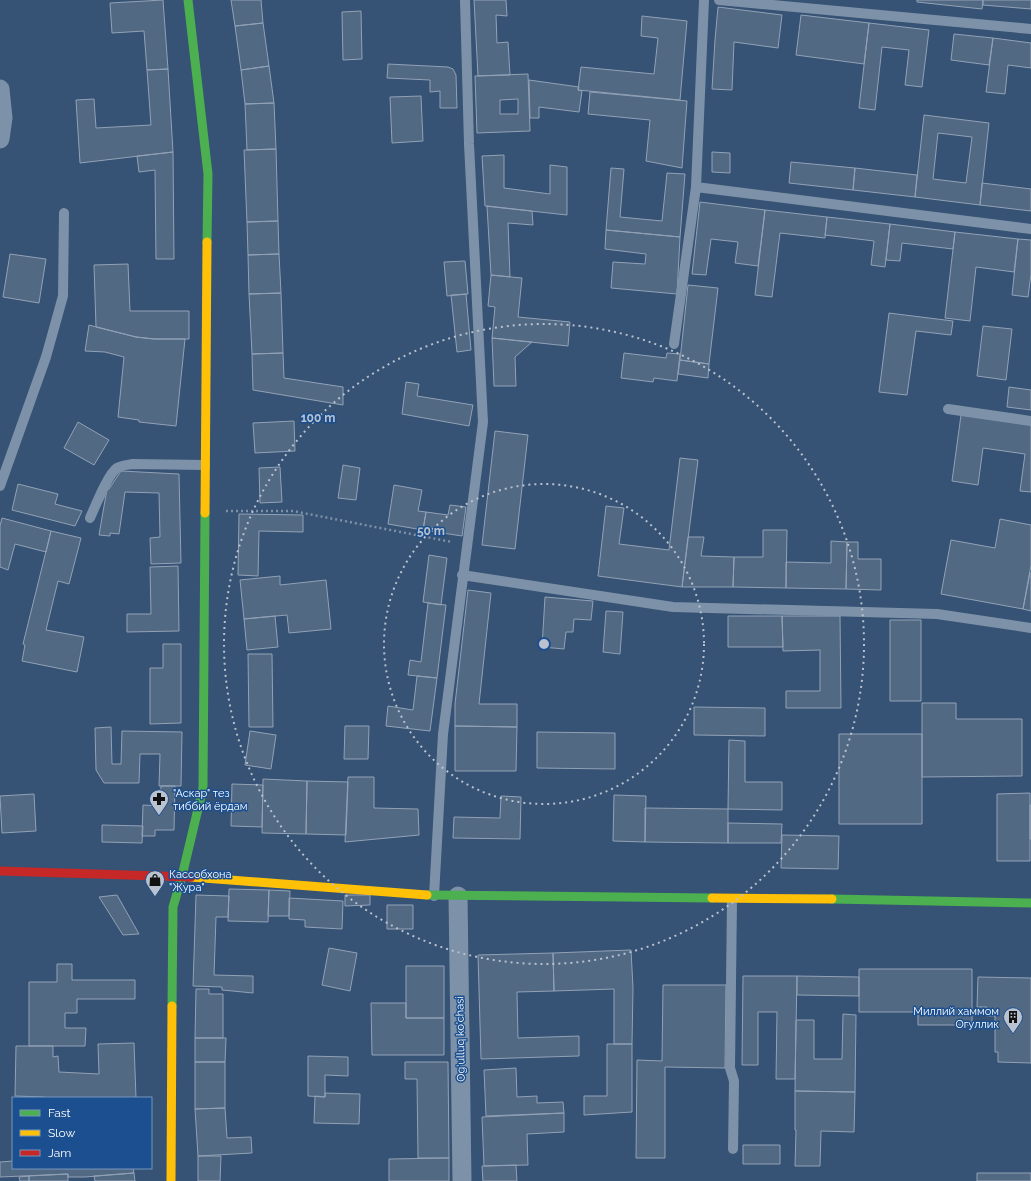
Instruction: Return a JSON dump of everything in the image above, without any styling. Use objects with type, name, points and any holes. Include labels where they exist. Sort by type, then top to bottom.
[{"type":"street","points":[[171,1181],[172,907],[182,876],[203,788],[208,174],[188,0]]},
{"type":"street","points":[[0,90],[3,118],[0,139]]},
{"type":"street","points":[[0,871],[182,876],[434,896],[1031,903]]},
{"type":"street","name":"Og'ulluq ko'chasi","points":[[458,896],[462,1181]]},
{"type":"lane","points":[[434,896],[443,734],[462,575],[483,422],[469,144],[465,0]]},
{"type":"lane","points":[[674,344],[696,187],[704,0]]},
{"type":"lane","points":[[719,0],[1031,29]]},
{"type":"lane","points":[[696,187],[1031,229]]},
{"type":"lane","points":[[0,486],[46,357],[63,296],[64,213]]},
{"type":"lane","points":[[948,408],[1031,421]]},
{"type":"lane","points":[[90,518],[108,480],[117,468],[124,465],[133,464],[205,465]]},
{"type":"lane","points":[[462,575],[673,607],[937,614],[1031,628]]},
{"type":"lane","points":[[732,899],[730,1068],[734,1081],[733,1149]]},
{"type":"path","points":[[205,511],[293,511],[442,539],[466,546]]},
{"type":"building","points":[[163,0],[168,69],[147,70],[144,31],[112,33],[110,3]]},
{"type":"building","points":[[231,0],[261,0],[263,23],[235,26]]},
{"type":"building","points":[[474,0],[506,0],[507,16],[496,15],[497,43],[508,42],[510,75],[478,76]]},
{"type":"building","points":[[917,0],[983,0],[982,9],[917,2]]},
{"type":"building","points":[[983,0],[1031,0],[1031,9],[983,5]]},
{"type":"building","points":[[718,7],[782,15],[778,48],[734,42],[732,90],[712,89]]},
{"type":"building","points":[[361,11],[362,59],[343,60],[342,12]]},
{"type":"building","points":[[801,15],[869,23],[864,64],[796,55]]},
{"type":"building","points":[[642,16],[687,21],[680,100],[578,90],[581,67],[654,74],[658,38],[641,36]]},
{"type":"building","points":[[263,23],[269,66],[241,70],[235,26]]},
{"type":"building","points":[[869,23],[929,30],[922,87],[905,85],[909,50],[882,47],[875,110],[859,108]]},
{"type":"building","points":[[954,34],[993,38],[989,65],[951,60]]},
{"type":"building","points":[[993,38],[1031,43],[1031,68],[1008,65],[1005,94],[986,92]]},
{"type":"building","points":[[388,64],[448,67],[453,69],[456,75],[457,108],[440,108],[440,91],[430,92],[430,80],[387,78]]},
{"type":"building","points":[[269,66],[274,103],[245,104],[241,70]]},
{"type":"building","points":[[168,69],[173,152],[80,163],[76,100],[94,99],[96,128],[151,125],[147,70]]},
{"type":"building","points":[[528,74],[530,131],[477,133],[475,76]],"holes":[[[518,99],[518,114],[500,114],[500,100]]]},
{"type":"building","points":[[529,80],[579,87],[578,90],[582,91],[579,112],[539,107],[539,118],[530,118]]},
{"type":"building","points":[[590,92],[687,101],[682,168],[646,161],[650,120],[588,114]]},
{"type":"building","points":[[421,96],[423,141],[392,143],[390,97]]},
{"type":"building","points":[[274,103],[276,149],[247,150],[245,104]]},
{"type":"building","points":[[924,115],[989,123],[980,205],[915,197]],"holes":[[[938,133],[972,137],[966,183],[933,179]]]},
{"type":"building","points":[[276,149],[278,221],[247,222],[244,150]]},
{"type":"building","points":[[173,152],[174,259],[156,259],[155,170],[139,172],[137,156]]},
{"type":"building","points":[[712,152],[730,153],[730,173],[712,172]]},
{"type":"building","points":[[504,155],[504,188],[550,194],[550,165],[567,167],[567,215],[485,206],[482,156]]},
{"type":"building","points":[[791,162],[855,168],[853,190],[789,183]]},
{"type":"building","points":[[611,168],[624,169],[620,217],[662,221],[667,173],[685,174],[680,237],[606,230]]},
{"type":"building","points":[[855,168],[917,175],[915,197],[853,190]]},
{"type":"building","points":[[982,183],[1031,189],[1031,211],[980,205]]},
{"type":"building","points":[[700,202],[765,210],[758,266],[735,263],[738,242],[711,239],[706,275],[692,274]]},
{"type":"building","points":[[487,206],[532,211],[533,225],[508,223],[510,277],[491,275]]},
{"type":"building","points":[[765,210],[827,217],[825,238],[780,233],[772,297],[755,295]]},
{"type":"building","points":[[827,217],[890,224],[885,267],[871,265],[874,241],[825,235]]},
{"type":"building","points":[[278,221],[279,254],[248,255],[247,222]]},
{"type":"building","points":[[890,224],[955,232],[953,249],[902,243],[900,261],[886,260]]},
{"type":"building","points":[[606,230],[680,237],[677,294],[611,288],[613,262],[645,264],[646,254],[605,249]]},
{"type":"building","points":[[955,232],[1018,239],[1014,272],[976,267],[970,321],[945,318]]},
{"type":"building","points":[[1018,239],[1031,240],[1031,274],[1028,297],[1012,295]]},
{"type":"building","points":[[10,254],[46,259],[39,303],[3,297]]},
{"type":"building","points":[[279,254],[281,293],[249,294],[248,255]]},
{"type":"building","points":[[465,261],[468,294],[447,296],[444,262]]},
{"type":"building","points":[[128,264],[130,311],[189,311],[189,339],[154,339],[136,337],[96,327],[94,265]]},
{"type":"building","points":[[491,275],[522,278],[518,317],[570,322],[568,346],[492,338],[495,307],[488,306]]},
{"type":"building","points":[[688,285],[718,288],[709,364],[680,360]]},
{"type":"building","points":[[281,293],[283,353],[252,354],[249,294]]},
{"type":"building","points":[[466,294],[471,350],[457,352],[451,295]]},
{"type":"building","points":[[889,313],[953,321],[951,335],[916,331],[907,395],[879,392]]},
{"type":"building","points":[[89,325],[136,337],[154,339],[185,339],[176,426],[139,422],[139,420],[118,417],[124,357],[105,352],[85,351]]},
{"type":"building","points":[[983,326],[1012,329],[1006,380],[977,376]]},
{"type":"building","points":[[492,338],[532,342],[515,357],[516,386],[494,386]]},
{"type":"building","points":[[283,353],[284,378],[343,387],[343,405],[253,390],[252,354]]},
{"type":"building","points":[[624,353],[666,358],[667,353],[680,354],[677,381],[654,378],[653,382],[621,378]]},
{"type":"building","points":[[680,360],[709,364],[708,378],[678,374]]},
{"type":"building","points":[[406,382],[419,384],[417,396],[473,405],[469,426],[402,414]]},
{"type":"building","points":[[1009,387],[1031,390],[1031,410],[1007,407]]},
{"type":"building","points":[[961,415],[1031,425],[1031,492],[1020,491],[1025,454],[983,448],[978,485],[952,481]]},
{"type":"building","points":[[294,421],[295,451],[255,453],[253,423]]},
{"type":"building","points":[[78,422],[109,440],[94,465],[64,448]]},
{"type":"building","points":[[495,431],[528,435],[515,549],[482,545]]},
{"type":"building","points":[[680,458],[698,460],[682,587],[598,576],[606,506],[624,508],[619,544],[669,550]]},
{"type":"building","points":[[343,465],[360,468],[356,500],[338,498]]},
{"type":"building","points":[[280,467],[282,502],[260,503],[259,468]]},
{"type":"building","points":[[121,471],[179,474],[181,563],[151,564],[150,538],[160,537],[159,493],[125,492],[119,534],[110,533],[110,536],[99,535],[107,489],[109,489]]},
{"type":"building","points":[[18,484],[58,494],[55,504],[82,511],[75,526],[12,510]]},
{"type":"building","points":[[394,485],[422,490],[418,511],[426,512],[423,530],[388,524]]},
{"type":"building","points":[[450,505],[466,507],[462,536],[423,530],[426,512],[448,515]]},
{"type":"building","points":[[239,514],[303,515],[303,532],[259,531],[258,576],[238,575]]},
{"type":"building","points":[[2,518],[51,531],[46,552],[15,544],[8,570],[0,567],[0,526]]},
{"type":"building","points":[[1000,519],[1031,525],[1031,565],[1023,609],[941,594],[951,540],[995,548]]},
{"type":"building","points":[[763,530],[787,530],[786,588],[733,587],[734,557],[763,557]]},
{"type":"building","points":[[51,531],[81,538],[69,584],[58,581],[46,630],[84,637],[77,672],[22,661],[25,645],[23,644]]},
{"type":"building","points":[[688,537],[704,537],[701,556],[734,557],[733,587],[682,587]]},
{"type":"building","points":[[831,541],[847,542],[846,589],[786,588],[786,562],[831,563]]},
{"type":"building","points":[[847,542],[858,542],[858,559],[881,559],[881,590],[846,589]]},
{"type":"building","points":[[429,555],[447,558],[441,605],[423,602]]},
{"type":"building","points":[[178,566],[179,631],[127,632],[127,614],[151,614],[150,567]]},
{"type":"building","points":[[1031,573],[1031,611],[1023,609]]},
{"type":"building","points":[[280,576],[280,585],[326,580],[331,629],[289,633],[287,615],[244,619],[240,580]]},
{"type":"building","points":[[468,590],[491,593],[479,704],[517,704],[517,727],[455,726],[455,704]]},
{"type":"building","points":[[545,597],[593,601],[591,620],[574,619],[573,632],[566,632],[564,649],[542,647]]},
{"type":"building","points":[[428,603],[446,605],[437,678],[408,675],[410,660],[421,662]]},
{"type":"building","points":[[606,611],[623,612],[620,654],[603,652]]},
{"type":"building","points":[[275,616],[278,647],[247,650],[244,619]]},
{"type":"building","points":[[728,616],[782,616],[783,647],[728,647]]},
{"type":"building","points":[[782,616],[840,616],[841,708],[786,708],[786,691],[820,691],[820,650],[783,651]]},
{"type":"building","points":[[890,620],[921,620],[921,701],[890,701]]},
{"type":"building","points":[[163,644],[181,644],[181,723],[150,724],[150,668],[163,668]]},
{"type":"building","points":[[248,654],[272,654],[273,727],[249,727]]},
{"type":"building","points":[[417,676],[437,678],[430,731],[386,726],[388,706],[413,710]]},
{"type":"building","points":[[922,703],[956,703],[956,719],[1022,719],[1022,776],[922,777]]},
{"type":"building","points":[[694,707],[765,708],[765,736],[694,735]]},
{"type":"building","points":[[345,726],[369,726],[368,759],[344,759]]},
{"type":"building","points":[[455,726],[517,727],[516,771],[455,771]]},
{"type":"building","points":[[111,727],[112,764],[121,764],[122,731],[182,732],[181,786],[159,786],[160,754],[140,754],[139,783],[104,783],[96,770],[95,728]]},
{"type":"building","points":[[250,731],[276,735],[271,769],[245,765]]},
{"type":"building","points":[[537,732],[615,733],[615,769],[537,768]]},
{"type":"building","points":[[839,734],[922,734],[922,824],[839,824]]},
{"type":"building","points":[[729,740],[745,741],[745,782],[782,782],[782,810],[728,809]]},
{"type":"building","points":[[348,777],[374,777],[374,808],[418,809],[419,835],[345,842]]},
{"type":"building","points":[[263,779],[307,781],[306,834],[262,833]]},
{"type":"building","points":[[307,781],[348,782],[346,835],[306,834]]},
{"type":"building","points":[[232,784],[263,785],[262,827],[231,826]]},
{"type":"building","name":"\"Аскар\" тез тиббий ёрдам","points":[[161,786],[175,786],[174,830],[155,830],[155,836],[142,836],[143,805],[160,806]]},
{"type":"building","points":[[1030,793],[1030,861],[997,861],[997,794]]},
{"type":"building","points":[[34,794],[36,831],[2,833],[0,796]]},
{"type":"building","points":[[614,795],[646,796],[645,842],[613,841]]},
{"type":"building","points":[[501,796],[521,797],[520,839],[453,838],[454,817],[500,818]]},
{"type":"building","points":[[1031,805],[1031,839],[1030,839]]},
{"type":"building","points":[[645,808],[728,809],[728,843],[645,842]]},
{"type":"building","points":[[728,823],[782,824],[781,843],[728,843]]},
{"type":"building","points":[[102,825],[143,826],[142,843],[102,842]]},
{"type":"building","points":[[782,835],[839,836],[838,869],[781,868]]},
{"type":"building","points":[[229,889],[269,890],[268,922],[228,921]]},
{"type":"building","points":[[269,890],[290,891],[289,916],[268,916]]},
{"type":"building","points":[[117,895],[139,934],[123,935],[99,897]]},
{"type":"building","points":[[196,895],[229,896],[228,917],[216,917],[214,975],[253,976],[253,993],[222,990],[222,987],[193,986]]},
{"type":"building","points":[[345,895],[370,895],[370,905],[345,906]]},
{"type":"building","points":[[289,898],[343,901],[342,929],[305,927],[305,920],[289,919]]},
{"type":"building","points":[[387,905],[413,905],[413,929],[387,929]]},
{"type":"building","points":[[329,948],[357,953],[350,991],[322,985]]},
{"type":"building","points":[[631,950],[633,988],[632,1044],[614,1044],[614,989],[554,991],[553,953]]},
{"type":"building","points":[[553,953],[554,991],[517,992],[518,1038],[579,1036],[579,1056],[481,1059],[478,955]]},
{"type":"building","points":[[57,964],[72,964],[72,980],[135,980],[135,999],[77,999],[77,1013],[65,1013],[65,1028],[86,1028],[85,1046],[29,1046],[29,982],[57,982]]},
{"type":"building","points":[[406,966],[444,966],[444,1018],[406,1018]]},
{"type":"building","points":[[859,969],[972,969],[972,1025],[918,1025],[918,1012],[859,1012]]},
{"type":"building","points":[[743,976],[797,976],[795,1079],[776,1079],[777,1012],[758,1012],[758,1065],[742,1065]]},
{"type":"building","points":[[797,976],[859,977],[859,996],[797,995]]},
{"type":"building","name":"Миллий хаммом Огуллик","points":[[978,977],[1031,978],[1031,1063],[998,1062],[998,1052],[995,1052],[995,1016],[987,1016],[987,1007],[977,1007]]},
{"type":"building","points":[[663,985],[726,985],[725,1068],[665,1067],[665,1158],[636,1158],[637,1060],[662,1061]]},
{"type":"building","points":[[196,989],[209,989],[209,994],[223,994],[223,1038],[195,1038]]},
{"type":"building","points":[[371,1003],[406,1003],[406,1018],[444,1018],[444,1055],[372,1055]]},
{"type":"building","points":[[843,1014],[856,1015],[855,1092],[795,1091],[796,1020],[814,1020],[814,1059],[842,1059]]},
{"type":"building","points":[[195,1038],[226,1038],[225,1062],[195,1062]]},
{"type":"building","points":[[134,1043],[136,1097],[15,1096],[16,1046],[53,1046],[53,1057],[58,1056],[59,1072],[99,1074],[98,1044]]},
{"type":"building","points":[[607,1044],[632,1044],[632,1112],[584,1115],[584,1096],[607,1096]]},
{"type":"building","points":[[308,1056],[348,1057],[348,1076],[325,1075],[325,1097],[308,1096]]},
{"type":"building","points":[[195,1062],[225,1062],[225,1108],[195,1109]]},
{"type":"building","points":[[405,1062],[448,1062],[449,1158],[418,1158],[417,1079],[405,1079]]},
{"type":"building","points":[[516,1068],[517,1097],[537,1096],[537,1103],[563,1102],[564,1113],[486,1116],[484,1070]]},
{"type":"building","points":[[795,1091],[855,1092],[854,1132],[821,1131],[820,1166],[795,1166]]},
{"type":"building","points":[[325,1093],[360,1094],[359,1124],[314,1123],[315,1096],[325,1097]]},
{"type":"building","points":[[225,1108],[227,1138],[251,1137],[252,1153],[198,1156],[195,1109]]},
{"type":"building","points":[[564,1113],[564,1132],[527,1134],[528,1165],[484,1166],[482,1117]]},
{"type":"building","points":[[743,1145],[780,1145],[780,1164],[743,1164]]},
{"type":"building","points":[[198,1156],[221,1156],[220,1181],[198,1181]]},
{"type":"building","points":[[449,1158],[449,1181],[389,1181],[389,1159]]},
{"type":"building","points":[[12,1161],[12,1169],[133,1169],[134,1173],[85,1177],[68,1177],[68,1174],[0,1177],[0,1162]]},
{"type":"building","points":[[516,1165],[517,1181],[483,1181],[482,1166]]},
{"type":"building","points":[[134,1173],[135,1181],[95,1181],[94,1176]]},
{"type":"building","points":[[977,1173],[1031,1173],[1031,1181],[977,1181]]},
{"type":"building","points":[[68,1174],[68,1181],[29,1181],[29,1176]]},
{"type":"building","points":[[29,1176],[29,1181],[20,1181],[19,1177]]},
{"type":"traffic: fast","points":[[188,0],[208,174],[207,242]]},
{"type":"traffic: fast","points":[[172,1006],[173,907],[203,788],[205,513]]},
{"type":"traffic: fast","points":[[427,895],[712,898]]},
{"type":"traffic: fast","points":[[832,899],[1031,903]]},
{"type":"traffic: slow","points":[[205,513],[207,242]]},
{"type":"traffic: slow","points":[[191,877],[427,895]]},
{"type":"traffic: slow","points":[[712,898],[832,899]]},
{"type":"traffic: slow","points":[[171,1181],[172,1006]]},
{"type":"traffic: jam","points":[[0,871],[191,877]]},
{"type":"place","name":"\"Аскар\" тез тиббий ёрдам","points":[[159,816]]},
{"type":"place","name":"Кассобхона \"Жура\"","points":[[155,897]]},
{"type":"place","name":"Миллий хаммом Огуллик","points":[[1013,1034]]}]
